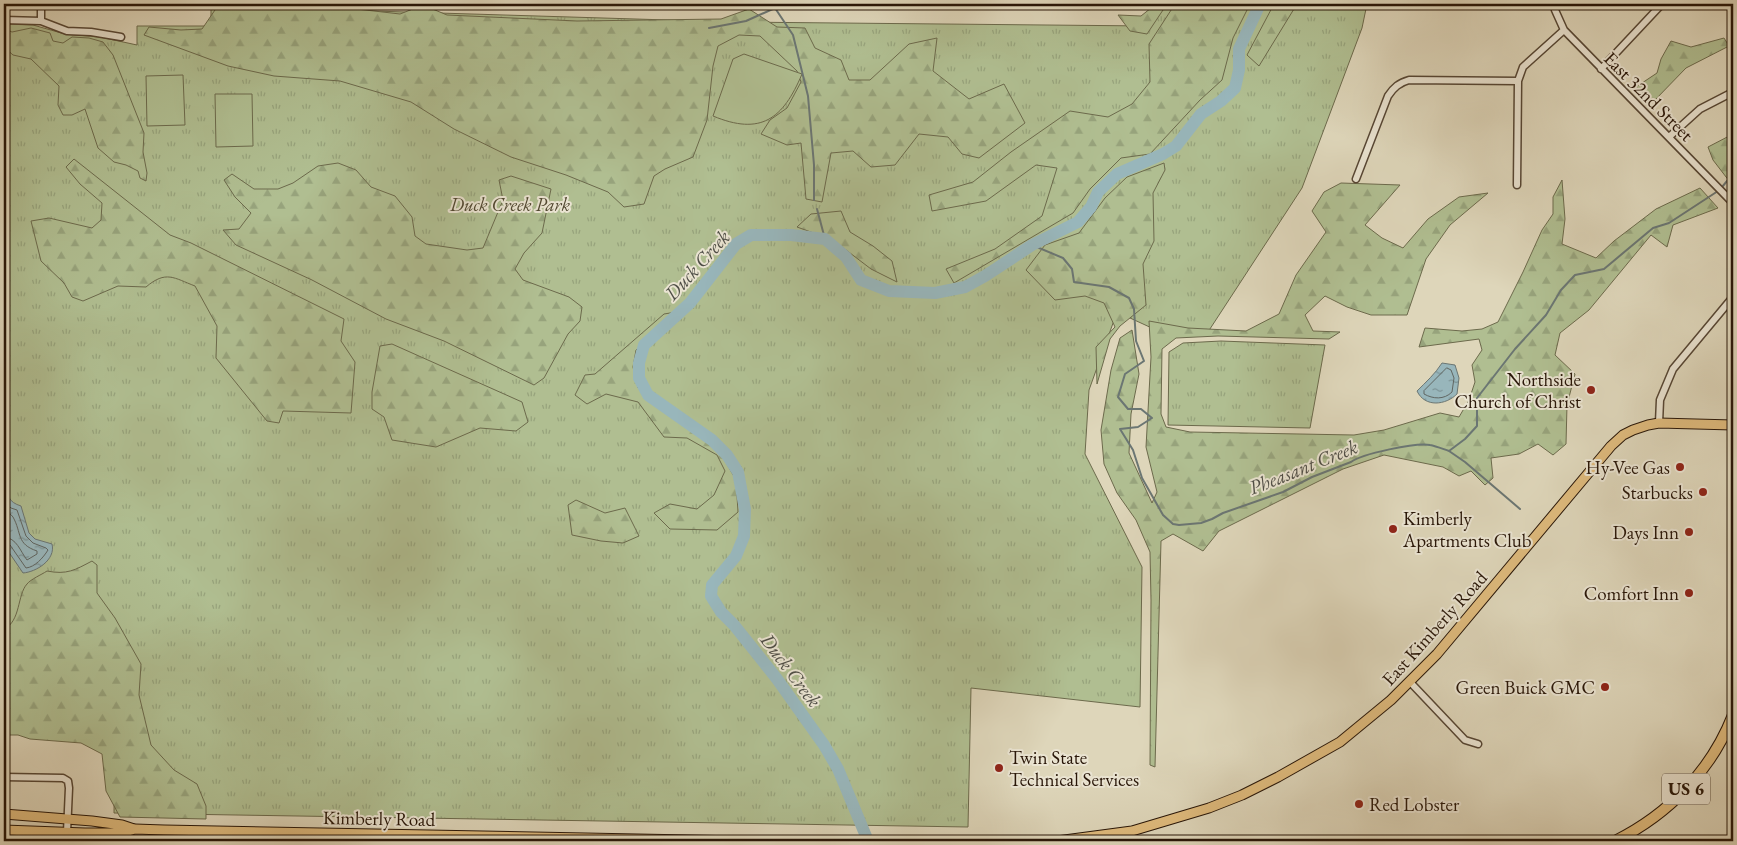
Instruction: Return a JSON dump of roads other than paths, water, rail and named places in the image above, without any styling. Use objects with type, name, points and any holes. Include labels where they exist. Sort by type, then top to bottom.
[{"type":"highway","name":"US 6","points":[[1615,841],[1653,819],[1686,789],[1716,750],[1733,715]]},
{"type":"main road","name":"East Kimberly Road","points":[[1058,841],[1132,831],[1209,808],[1242,795],[1278,777],[1340,742],[1391,700],[1453,637],[1611,446],[1623,435],[1632,430],[1659,423],[1733,425]]},
{"type":"main road","name":"Kimberly Road","points":[[4,814],[122,825],[134,829]]},
{"type":"main road","name":"Kimberly Road","points":[[4,830],[122,832],[134,829],[742,841]]},
{"type":"street","points":[[41,4],[41,21]]},
{"type":"street","name":"East 32nd Street","points":[[1554,4],[1564,30],[1733,203]]},
{"type":"street","points":[[1601,69],[1662,4]]},
{"type":"street","points":[[4,20],[41,21],[67,31],[90,32],[121,37]]},
{"type":"street","points":[[1517,186],[1518,81],[1523,67],[1564,30]]},
{"type":"street","points":[[1356,179],[1388,96],[1401,83],[1409,80],[1518,81]]},
{"type":"street","points":[[1669,137],[1700,109],[1733,92]]},
{"type":"street","points":[[1659,423],[1660,400],[1673,370],[1733,297]]},
{"type":"street","points":[[1410,682],[1465,740],[1478,744]]},
{"type":"street","points":[[4,777],[63,778],[68,781],[68,832]]},
{"type":"water","points":[[1442,363],[1455,365],[1459,378],[1457,394],[1447,401],[1430,402],[1425,400],[1417,391]]},
{"type":"water","points":[[4,486],[11,501],[21,506],[29,533],[35,539],[52,544],[51,555],[48,560],[39,568],[28,572],[23,573],[4,545]]},
{"type":"waterway","name":"Duck Creek","points":[[868,841],[838,769],[824,745],[777,679],[734,625],[721,612],[711,596],[712,585],[736,556],[744,536],[745,509],[738,472],[727,455],[712,440],[648,395],[639,378],[639,363],[644,345],[690,303],[736,244],[751,235],[791,235],[825,239],[846,257],[861,280],[889,291],[935,293],[965,287],[985,276],[1032,245],[1078,222],[1091,207],[1098,192],[1117,174],[1163,154],[1176,146],[1201,114],[1221,101],[1235,88],[1239,70],[1239,49],[1260,4]]},
{"type":"waterway","points":[[709,28],[746,21],[775,8],[793,35],[808,96],[814,165],[814,200]]},
{"type":"waterway","name":"Pheasant Creek","points":[[1722,187],[1733,174]]},
{"type":"waterway","name":"Pheasant Creek","points":[[1032,245],[1063,258],[1072,269],[1074,282],[1109,287],[1129,298],[1134,309],[1136,341],[1144,361],[1125,374],[1118,397],[1128,409],[1141,409],[1152,418],[1138,427],[1120,429],[1133,450],[1142,478],[1163,515],[1173,524],[1179,525],[1201,523],[1212,519],[1223,513],[1283,492],[1312,477],[1377,452],[1423,445],[1432,445],[1449,451],[1465,439],[1477,426],[1477,398],[1515,349],[1546,315],[1561,290],[1575,275],[1604,269],[1653,228],[1669,223],[1718,191]]},
{"type":"waterway","points":[[817,209],[825,239]]},
{"type":"waterway","points":[[1449,451],[1465,462],[1520,509]]},
{"type":"place","name":"Northside Church of Christ","points":[[1591,390]]},
{"type":"place","name":"Hy-Vee Gas","points":[[1680,467]]},
{"type":"place","name":"Starbucks","points":[[1703,492]]},
{"type":"place","name":"Kimberly Apartments Club","points":[[1393,529]]},
{"type":"place","name":"Days Inn","points":[[1689,532]]},
{"type":"place","name":"Comfort Inn","points":[[1689,593]]},
{"type":"place","name":"Green Buick GMC","points":[[1605,687]]},
{"type":"place","name":"Twin State Technical Services","points":[[999,768]]},
{"type":"place","name":"Red Lobster","points":[[1359,804]]},
{"type":"park label","name":"Duck Creek Park","points":[[510,204]]}]
